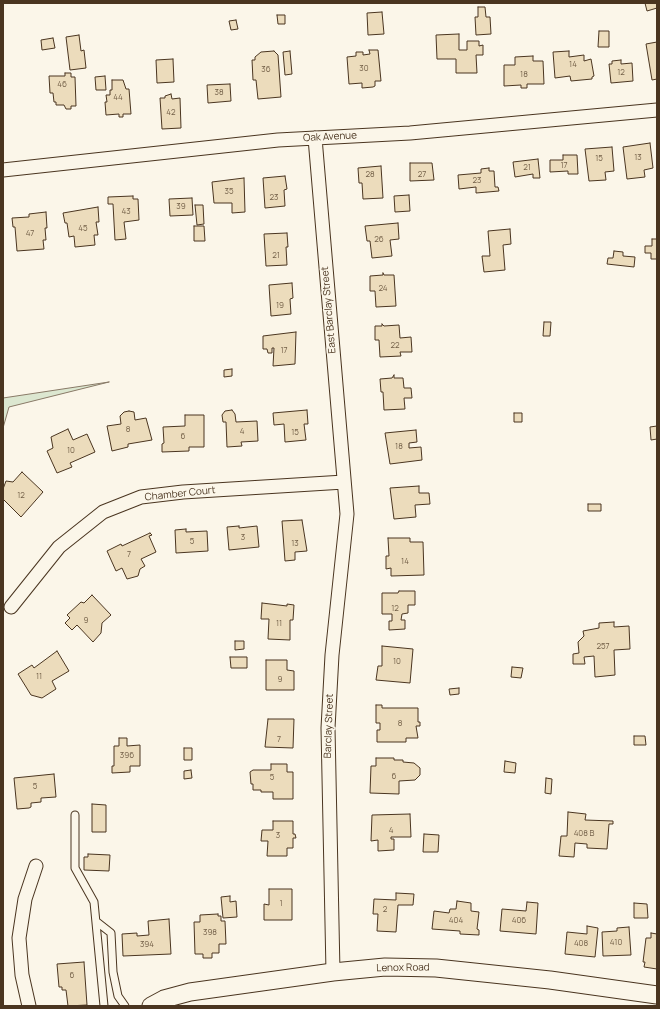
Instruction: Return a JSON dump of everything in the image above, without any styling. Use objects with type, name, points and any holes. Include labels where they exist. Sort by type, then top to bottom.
[{"type":"street","name":"Oak Avenue","points":[[3,170],[278,140],[410,133],[657,110]]},
{"type":"street","name":"East Barclay Street","points":[[315,138],[344,482]]},
{"type":"street","name":"Chamber Court","points":[[11,607],[59,547],[103,512],[141,497],[183,492],[344,482]]},
{"type":"street","name":"Barclay Street","points":[[334,972],[328,728],[332,655],[347,514],[344,482]]},
{"type":"street","points":[[29,1006],[22,976],[19,938],[25,899],[36,866]]},
{"type":"street","name":"Lenox Road","points":[[150,1006],[164,999],[190,992],[334,972],[385,967],[436,968],[550,980],[657,995]]},
{"type":"lane","points":[[75,815],[75,868],[94,902],[104,1006]]},
{"type":"lane","points":[[97,922],[111,933],[113,972],[118,996],[125,1006]]},
{"type":"lane","points":[[101,981],[113,972]]},
{"type":"green space","points":[[109,382],[9,407],[3,428],[3,398]]},
{"type":"building","points":[[645,3],[657,3],[657,8],[647,11]]},
{"type":"building","points":[[478,7],[485,7],[486,17],[490,17],[491,34],[476,35],[475,17],[478,17]]},
{"type":"building","points":[[382,12],[384,34],[368,35],[367,13]]},
{"type":"building","points":[[277,15],[285,15],[285,24],[278,24]]},
{"type":"building","points":[[236,20],[238,29],[231,30],[229,21]]},
{"type":"building","points":[[599,31],[609,31],[609,47],[598,47]]},
{"type":"building","points":[[459,34],[459,50],[467,50],[467,41],[479,41],[479,46],[483,45],[483,55],[476,55],[477,73],[456,73],[456,59],[437,59],[436,35]]},
{"type":"building","points":[[79,35],[81,51],[84,50],[86,68],[70,70],[66,37]]},
{"type":"building","points":[[53,38],[55,48],[42,50],[41,40]]},
{"type":"building","points":[[657,42],[657,79],[652,80],[646,44]]},
{"type":"building","points":[[369,50],[378,50],[381,81],[375,81],[375,86],[373,87],[362,88],[362,83],[349,84],[347,57],[356,56],[356,52],[363,52],[363,55],[370,54]]},
{"type":"building","points":[[274,51],[278,55],[281,97],[258,99],[256,80],[253,80],[252,60],[255,60],[255,57],[261,52]]},
{"type":"building","points":[[290,51],[292,74],[285,75],[283,52]]},
{"type":"building","points":[[569,51],[569,57],[584,55],[584,61],[591,59],[594,76],[592,79],[571,81],[570,76],[555,78],[553,52]]},
{"type":"building","points":[[533,56],[533,61],[543,61],[544,84],[527,84],[527,88],[521,88],[521,85],[504,86],[504,65],[515,65],[515,57]]},
{"type":"building","points":[[173,59],[174,82],[157,83],[156,60]]},
{"type":"building","points":[[621,60],[621,64],[632,63],[633,81],[611,83],[609,64],[612,64],[612,61]]},
{"type":"building","points":[[65,73],[71,73],[71,77],[75,77],[76,106],[71,106],[71,109],[66,109],[64,105],[56,105],[56,102],[54,102],[53,93],[50,93],[49,76],[65,76]]},
{"type":"building","points":[[105,76],[106,90],[96,90],[95,77]]},
{"type":"building","points":[[112,80],[123,80],[126,89],[129,89],[131,114],[123,114],[123,117],[119,117],[119,114],[106,115],[106,95],[110,95],[110,90],[112,90]]},
{"type":"building","points":[[230,84],[231,101],[208,103],[207,85]]},
{"type":"building","points":[[171,94],[172,99],[180,98],[181,128],[162,129],[160,98],[165,98],[165,96]]},
{"type":"building","points":[[650,143],[653,168],[644,170],[645,177],[627,179],[623,147]]},
{"type":"building","points":[[612,147],[614,171],[605,172],[606,180],[589,181],[585,149]]},
{"type":"building","points":[[563,155],[577,155],[578,174],[568,174],[568,171],[550,172],[550,160],[563,160]]},
{"type":"building","points":[[538,159],[540,178],[533,178],[533,174],[515,177],[513,162]]},
{"type":"building","points":[[410,163],[432,163],[434,180],[410,181]]},
{"type":"building","points":[[381,166],[383,198],[363,199],[362,183],[359,183],[358,168]]},
{"type":"building","points":[[489,168],[489,171],[494,171],[495,187],[498,187],[499,191],[476,193],[476,187],[459,189],[458,175],[481,173],[481,169]]},
{"type":"building","points":[[285,176],[287,189],[284,190],[285,206],[265,208],[263,178]]},
{"type":"building","points":[[244,178],[245,212],[232,213],[232,203],[214,203],[212,182]]},
{"type":"building","points":[[409,195],[410,211],[395,212],[394,196]]},
{"type":"building","points":[[133,196],[133,199],[138,199],[139,220],[124,222],[126,239],[115,240],[113,204],[108,204],[108,197]]},
{"type":"building","points":[[192,198],[193,215],[170,216],[169,199]]},
{"type":"building","points":[[195,205],[203,205],[204,224],[197,225]]},
{"type":"building","points":[[98,207],[99,222],[96,222],[98,235],[94,235],[95,245],[75,247],[74,236],[69,237],[67,223],[65,223],[63,213]]},
{"type":"building","points":[[46,212],[47,228],[45,228],[46,240],[43,240],[44,249],[17,251],[15,227],[13,227],[12,218],[29,217],[29,214]]},
{"type":"building","points":[[398,223],[399,239],[390,240],[392,256],[372,258],[370,241],[367,241],[365,226]]},
{"type":"building","points":[[194,226],[204,226],[205,241],[194,241]]},
{"type":"building","points":[[510,229],[511,244],[503,245],[505,270],[484,272],[482,256],[490,256],[488,231]]},
{"type":"building","points":[[287,233],[287,265],[266,266],[264,234]]},
{"type":"building","points":[[652,239],[657,239],[657,259],[651,259],[651,253],[645,253],[645,246],[652,246]]},
{"type":"building","points":[[614,251],[623,252],[623,256],[635,257],[634,267],[607,264],[608,258],[613,258]]},
{"type":"building","points":[[383,273],[384,275],[394,275],[396,306],[376,307],[375,291],[370,291],[370,276],[383,275]]},
{"type":"building","points":[[292,283],[293,298],[290,299],[291,314],[271,316],[269,285]]},
{"type":"building","points":[[544,322],[551,322],[550,336],[543,336]]},
{"type":"building","points":[[382,324],[384,326],[399,325],[400,338],[411,337],[412,352],[400,352],[401,356],[380,357],[379,340],[375,340],[375,326],[382,326]]},
{"type":"building","points":[[296,332],[295,364],[273,366],[274,348],[272,348],[272,353],[268,353],[267,349],[263,349],[263,336]]},
{"type":"building","points":[[232,369],[232,376],[224,377],[224,370]]},
{"type":"building","points":[[394,375],[394,378],[403,378],[404,388],[411,388],[412,398],[404,398],[405,409],[384,410],[383,392],[381,392],[380,379],[392,378]]},
{"type":"building","points":[[232,410],[235,414],[236,422],[257,421],[258,441],[241,442],[242,446],[227,447],[226,422],[223,422],[222,415],[225,411]]},
{"type":"building","points":[[307,410],[308,424],[304,424],[306,440],[285,442],[284,424],[274,425],[273,413]]},
{"type":"building","points":[[124,412],[134,412],[135,420],[146,418],[152,440],[128,444],[128,447],[112,451],[107,426],[121,424],[120,416]]},
{"type":"building","points":[[514,413],[522,413],[522,422],[514,422]]},
{"type":"building","points":[[185,415],[204,415],[204,447],[189,447],[189,451],[162,452],[162,444],[164,443],[163,427],[185,426]]},
{"type":"building","points":[[657,426],[657,439],[651,440],[650,427]]},
{"type":"building","points":[[68,429],[73,440],[87,434],[95,452],[70,463],[72,467],[57,473],[47,451],[53,448],[51,437]]},
{"type":"building","points":[[416,430],[417,442],[409,443],[409,448],[421,447],[422,460],[390,464],[385,433]]},
{"type":"building","points":[[22,472],[43,492],[21,517],[3,499],[3,489],[6,481],[13,482]]},
{"type":"building","points":[[419,486],[419,493],[429,493],[430,504],[415,505],[416,517],[394,519],[390,488]]},
{"type":"building","points":[[588,504],[601,504],[601,511],[588,511]]},
{"type":"building","points":[[302,520],[307,551],[295,552],[295,560],[285,561],[282,521]]},
{"type":"building","points":[[239,526],[239,528],[257,526],[259,547],[229,550],[227,527]]},
{"type":"building","points":[[186,529],[186,532],[207,531],[208,551],[176,553],[175,530]]},
{"type":"building","points":[[150,533],[152,535],[149,536],[156,552],[141,559],[145,566],[140,569],[138,576],[127,579],[122,568],[116,571],[107,551]]},
{"type":"building","points":[[388,538],[410,538],[410,542],[423,542],[424,575],[391,576],[391,568],[386,569],[386,556],[389,556]]},
{"type":"building","points":[[399,591],[415,591],[415,605],[408,605],[408,613],[402,614],[401,620],[405,620],[405,629],[389,630],[389,621],[392,621],[392,614],[382,614],[382,593],[398,593]]},
{"type":"building","points":[[92,595],[111,615],[102,623],[101,633],[93,642],[77,625],[72,630],[65,623],[70,618],[67,615],[81,602],[84,603]]},
{"type":"building","points":[[262,603],[287,606],[287,604],[294,605],[293,620],[290,620],[290,640],[268,639],[269,619],[261,619]]},
{"type":"building","points":[[614,622],[614,627],[629,626],[630,649],[614,650],[615,675],[595,677],[594,656],[584,657],[585,664],[573,664],[573,654],[579,653],[578,642],[584,636],[583,631],[599,628],[599,623]]},
{"type":"building","points":[[235,641],[244,641],[244,649],[235,650]]},
{"type":"building","points":[[382,646],[413,649],[410,683],[376,680],[378,666],[382,666]]},
{"type":"building","points":[[57,651],[69,671],[52,681],[56,689],[42,698],[31,695],[18,674],[32,665],[34,668]]},
{"type":"building","points":[[230,657],[247,657],[247,668],[231,668]]},
{"type":"building","points":[[266,660],[287,660],[287,670],[294,671],[294,690],[266,690]]},
{"type":"building","points":[[512,667],[523,668],[521,678],[511,677]]},
{"type":"building","points":[[459,688],[459,694],[450,695],[449,689]]},
{"type":"building","points":[[376,705],[382,705],[382,708],[418,708],[418,722],[420,722],[420,726],[416,726],[418,738],[406,738],[406,742],[377,742],[377,730],[380,730],[380,723],[376,723]]},
{"type":"building","points":[[268,719],[294,719],[293,748],[265,747]]},
{"type":"building","points":[[634,736],[645,736],[646,745],[634,745]]},
{"type":"building","points":[[119,738],[127,738],[127,746],[140,745],[140,766],[130,766],[130,772],[112,773],[112,766],[114,766],[114,746],[119,746]]},
{"type":"building","points":[[184,748],[192,748],[192,760],[184,760]]},
{"type":"building","points":[[376,758],[394,758],[394,760],[403,760],[403,762],[414,763],[420,768],[420,775],[415,780],[399,781],[399,794],[370,793],[371,766],[376,766]]},
{"type":"building","points":[[505,761],[516,763],[515,773],[504,772]]},
{"type":"building","points":[[271,764],[287,764],[287,772],[293,772],[293,799],[273,799],[273,792],[253,790],[250,772],[253,770],[271,770]]},
{"type":"building","points":[[191,770],[192,778],[184,779],[184,771]]},
{"type":"building","points":[[54,774],[56,797],[41,798],[41,802],[31,803],[31,807],[29,808],[17,809],[14,778]]},
{"type":"building","points":[[546,778],[552,779],[551,794],[545,793]]},
{"type":"building","points":[[92,804],[106,805],[106,832],[92,832]]},
{"type":"building","points":[[568,812],[586,814],[585,820],[613,821],[613,824],[609,824],[607,849],[587,848],[587,844],[575,843],[574,857],[559,856],[561,836],[567,836]]},
{"type":"building","points":[[410,814],[411,837],[391,837],[391,839],[394,839],[394,850],[378,851],[378,840],[371,841],[372,815]]},
{"type":"building","points":[[273,821],[293,821],[293,834],[295,834],[296,838],[293,838],[293,848],[287,848],[287,856],[267,856],[268,841],[261,841],[262,830],[273,830]]},
{"type":"building","points":[[424,834],[439,835],[438,852],[423,852]]},
{"type":"building","points":[[88,854],[110,855],[109,871],[84,870],[84,857],[88,857]]},
{"type":"building","points":[[269,889],[292,889],[292,920],[264,920],[264,904],[269,905]]},
{"type":"building","points":[[396,893],[414,894],[413,905],[398,905],[396,932],[377,931],[378,914],[373,914],[374,899],[396,900]]},
{"type":"building","points":[[230,896],[230,902],[236,901],[237,917],[223,918],[221,897]]},
{"type":"building","points":[[457,901],[471,903],[471,911],[479,912],[477,929],[479,930],[479,935],[460,934],[460,931],[432,929],[434,911],[449,913],[450,909],[456,909]]},
{"type":"building","points":[[527,902],[538,903],[536,934],[500,931],[502,909],[526,911]]},
{"type":"building","points":[[634,903],[647,904],[648,918],[634,918]]},
{"type":"building","points":[[218,914],[218,916],[221,916],[221,921],[225,921],[226,944],[219,944],[219,953],[212,953],[212,958],[203,958],[203,954],[195,954],[194,922],[200,922],[200,915]]},
{"type":"building","points":[[169,919],[171,954],[123,956],[122,934],[137,933],[137,936],[149,935],[148,921]]},
{"type":"building","points":[[587,926],[598,928],[595,957],[565,954],[567,932],[587,934]]},
{"type":"building","points":[[629,927],[631,955],[603,956],[602,932],[617,931],[617,928]]},
{"type":"building","points":[[651,933],[657,934],[657,969],[644,967],[645,962],[643,962],[646,938],[651,938]]},
{"type":"building","points":[[84,962],[87,1005],[68,1006],[66,990],[62,990],[62,987],[59,987],[57,964]]}]
